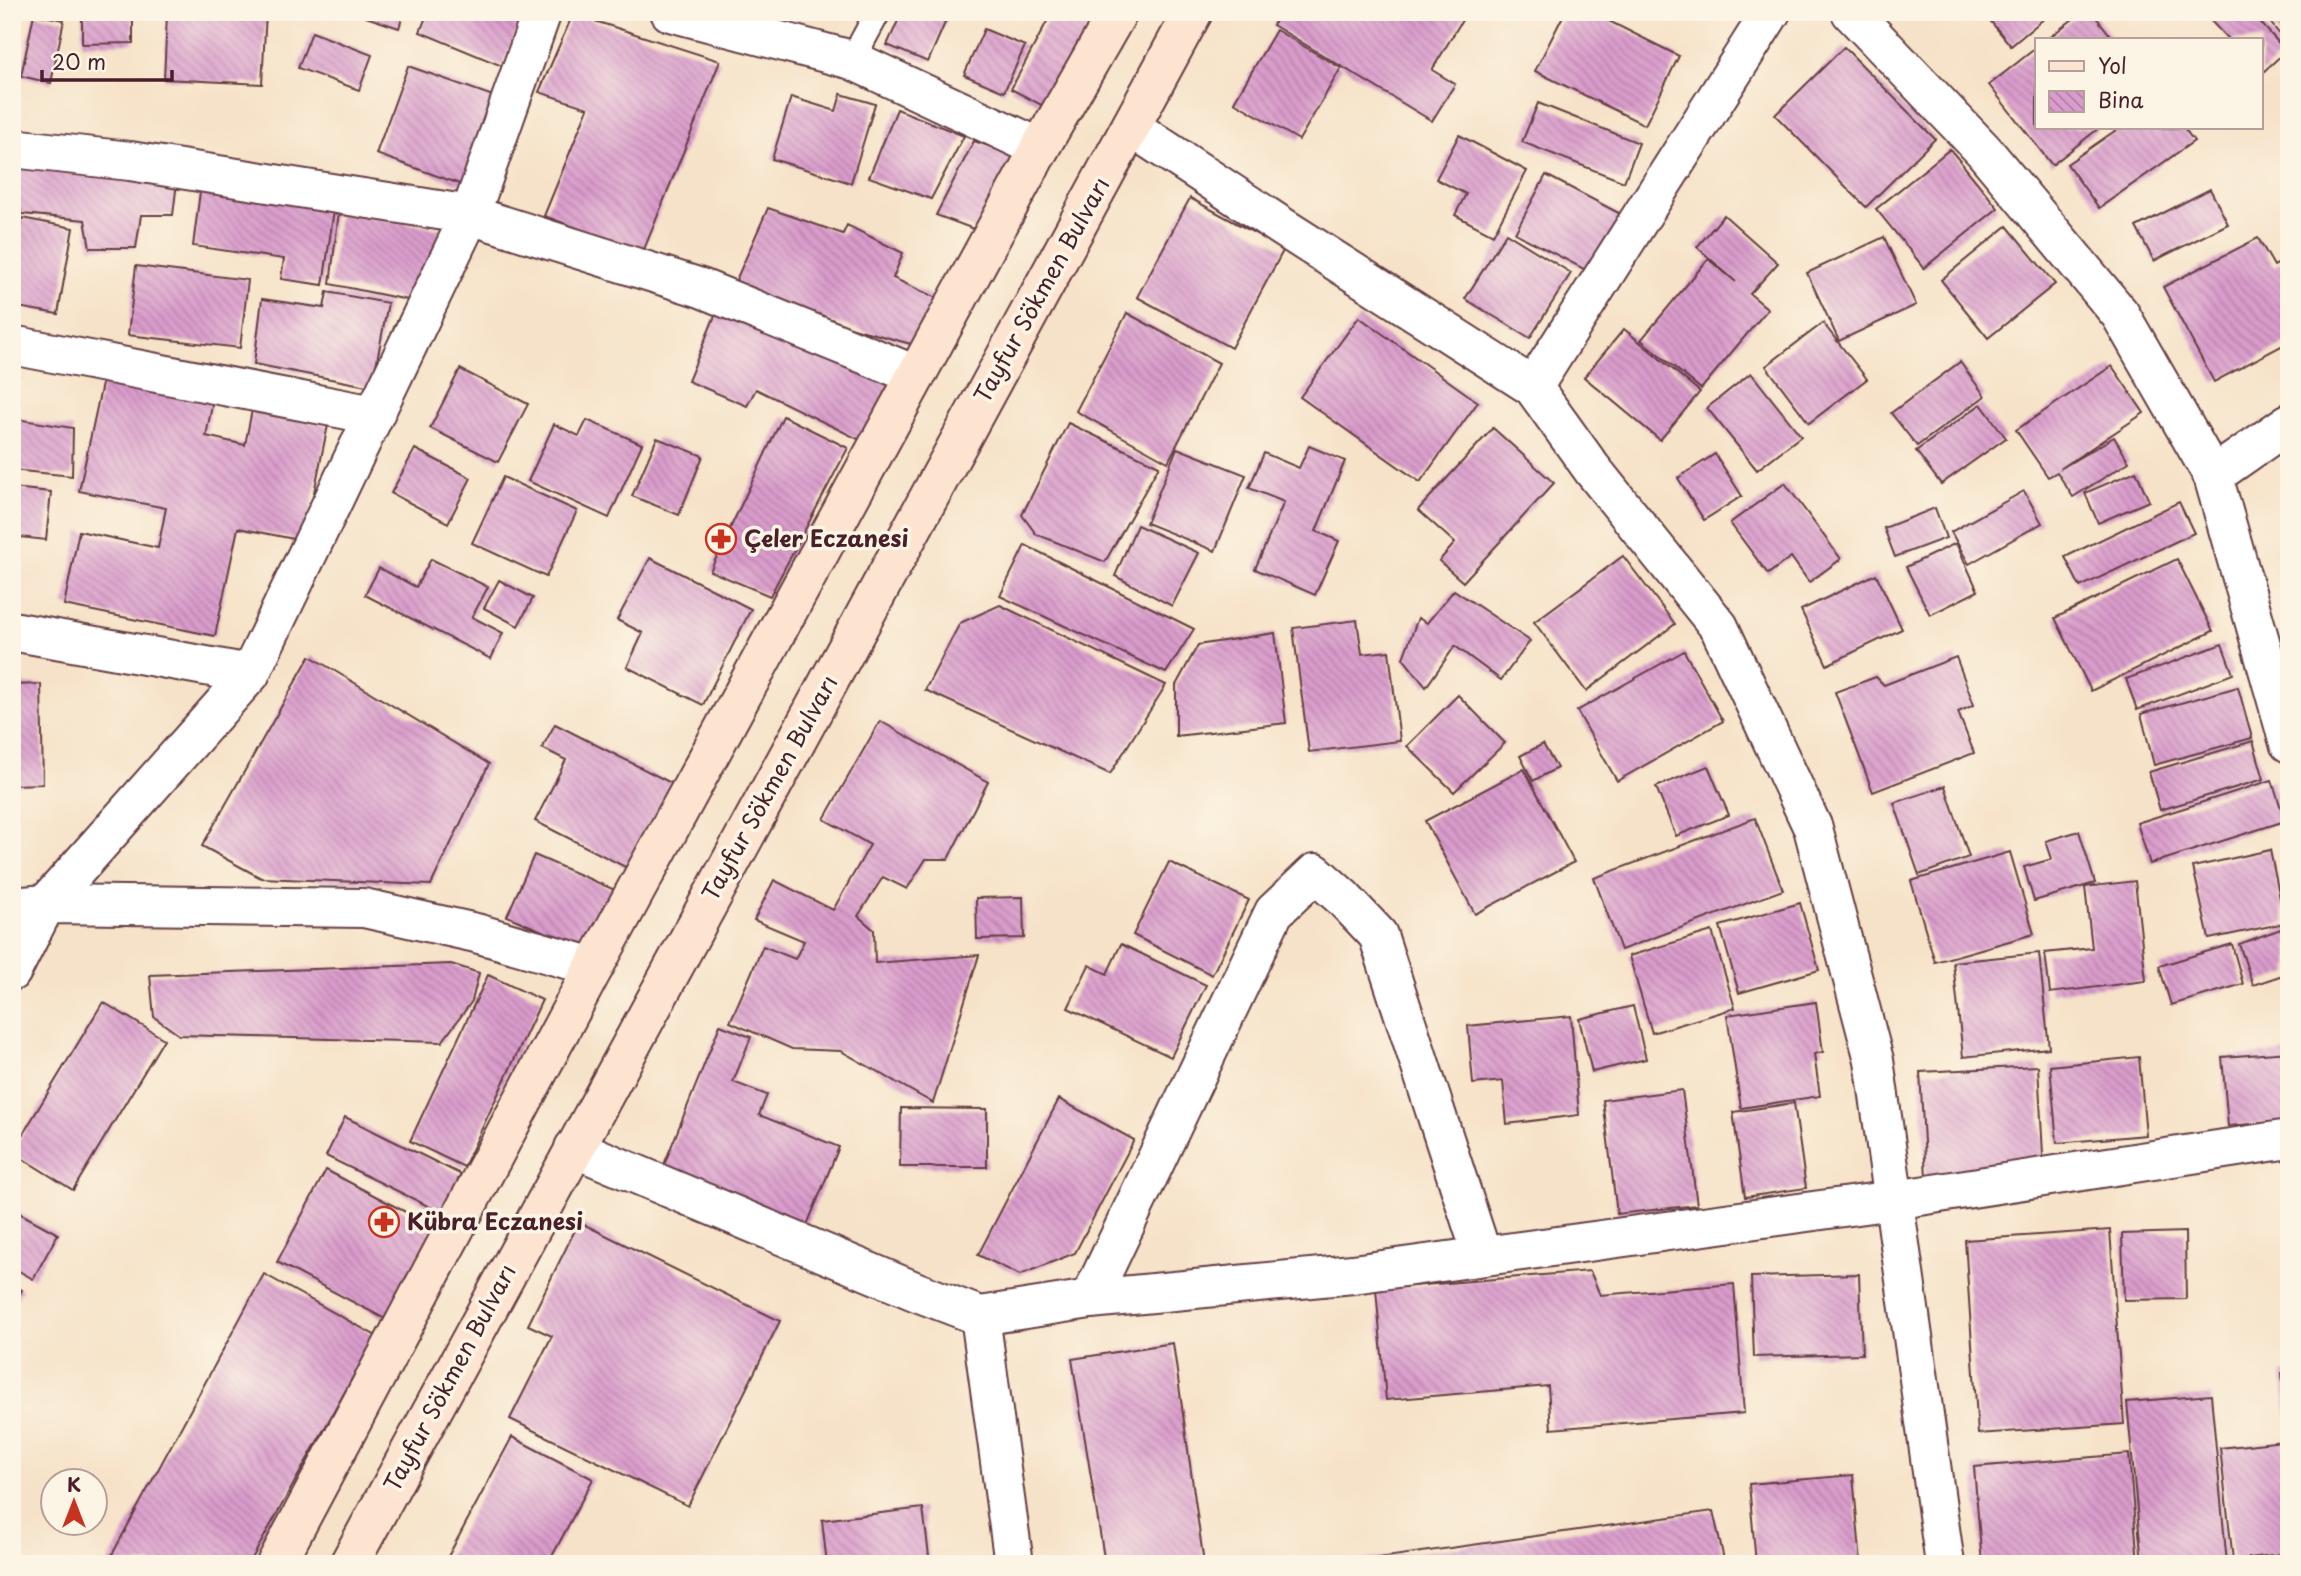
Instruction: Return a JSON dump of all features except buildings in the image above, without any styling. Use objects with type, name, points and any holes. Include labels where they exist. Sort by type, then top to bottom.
[{"type":"main road","points":[[276,1564],[594,967],[1040,148],[1118,12]]},
{"type":"main road","name":"Tayfur Sökmen Bulvarı","points":[[349,1564],[1193,12]]},
{"type":"street","points":[[12,971],[29,906],[250,674],[470,215],[542,12]]},
{"type":"street","points":[[670,12],[852,60],[1040,148]]},
{"type":"street","points":[[1533,387],[1771,12]]},
{"type":"street","points":[[1851,12],[1984,151],[2120,314],[2213,476],[2289,743]]},
{"type":"street","points":[[1131,127],[1533,387],[1591,469],[1719,627],[1813,828],[1874,1060],[1945,1564]]},
{"type":"street","points":[[12,148],[130,161],[470,215],[701,288],[916,375]]},
{"type":"street","points":[[12,345],[374,415]]},
{"type":"street","points":[[2213,476],[2289,423]]},
{"type":"street","points":[[12,631],[250,674]]},
{"type":"street","points":[[1090,1299],[1274,912],[1315,873],[1378,935],[1482,1255]]},
{"type":"street","points":[[29,906],[364,908],[475,933],[594,967]]},
{"type":"street","points":[[574,1148],[980,1316],[1090,1299],[1353,1274],[1894,1200],[2289,1139]]},
{"type":"street","points":[[980,1316],[1014,1564]]},
{"type":"lane","points":[[852,60],[878,12]]},
{"type":"place","name":"Çeler Eczanesi","points":[[721,539]]},
{"type":"place","name":"Kübra Eczanesi","points":[[384,1222]]}]
